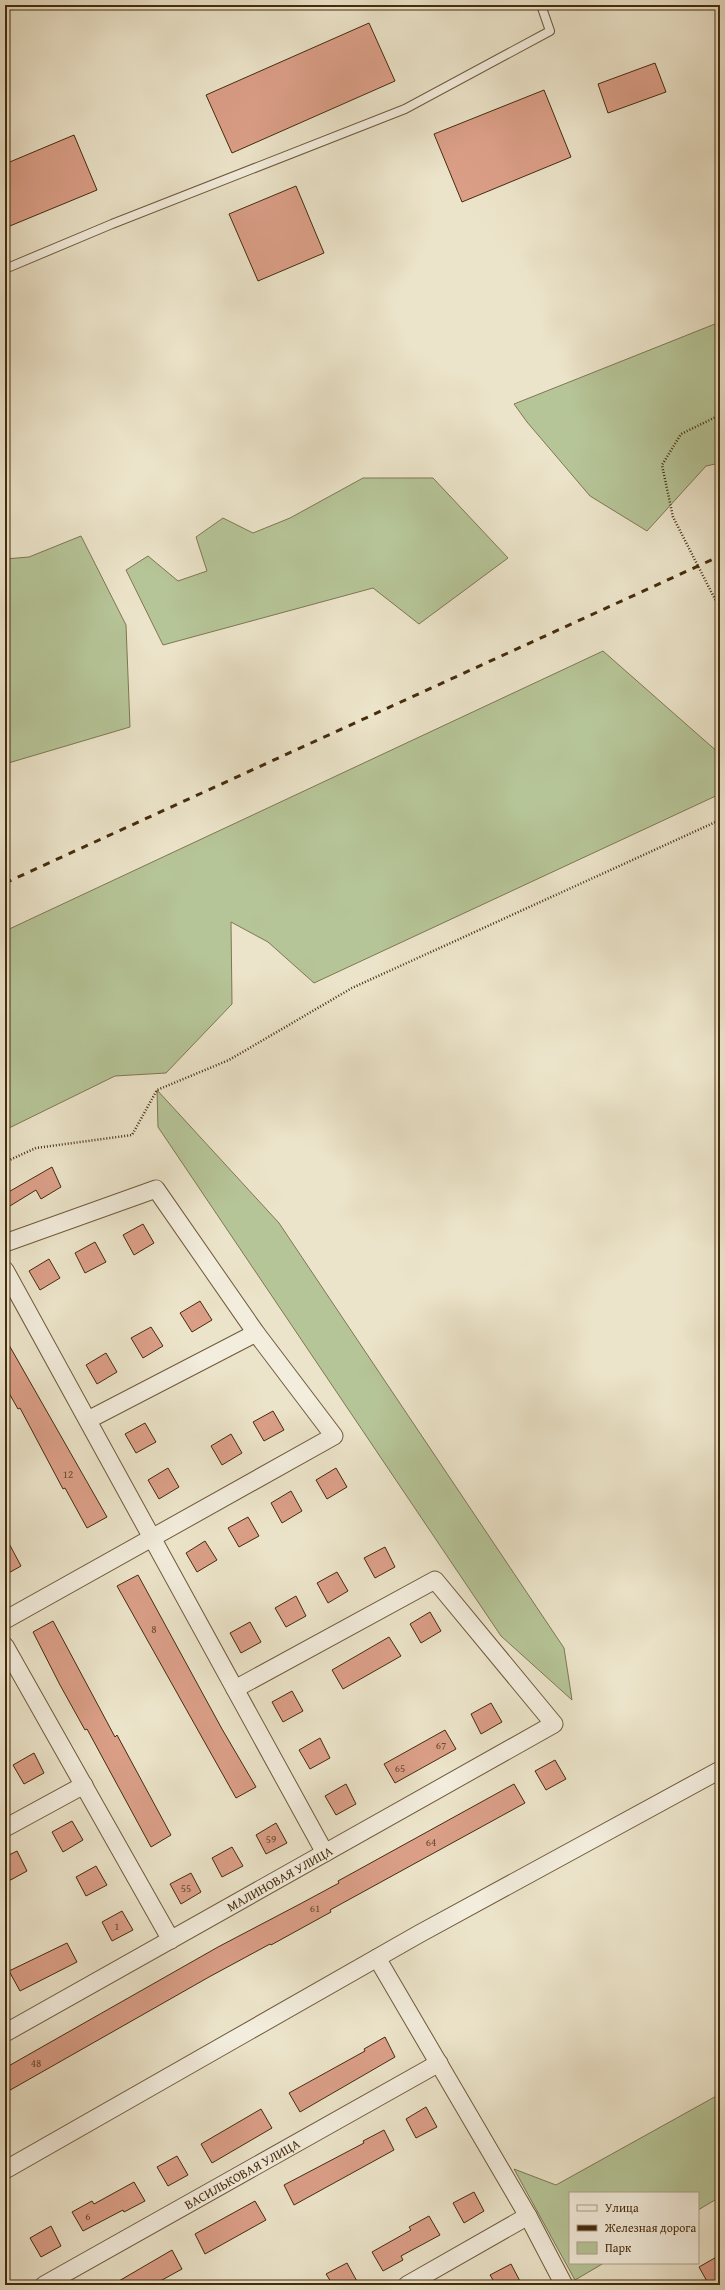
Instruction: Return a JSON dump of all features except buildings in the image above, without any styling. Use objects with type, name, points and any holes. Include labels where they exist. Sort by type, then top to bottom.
[{"type":"street","points":[[5,1243],[156,1189],[256,1332],[334,1436],[5,1620]]},
{"type":"street","points":[[5,1270],[325,1853]]},
{"type":"street","points":[[88,1420],[256,1332]]},
{"type":"street","name":"МАЛИНОВАЯ УЛИЦА","points":[[5,2033],[554,1724],[436,1580],[236,1689]]},
{"type":"street","points":[[5,1646],[171,1940]]},
{"type":"street","points":[[5,2170],[377,1958],[720,1770]]},
{"type":"street","points":[[5,1828],[84,1785]]},
{"type":"street","points":[[377,1958],[440,2063],[528,2216],[564,2285]]},
{"type":"street","name":"ВАСИЛЬКОВАЯ УЛИЦА","points":[[44,2285],[440,2063]]},
{"type":"street","points":[[407,2285],[528,2216]]},
{"type":"lane","points":[[5,269],[112,224],[405,109],[550,31],[541,5]]},
{"type":"path","points":[[720,415],[680,434],[662,465],[673,517],[720,609]]},
{"type":"path","points":[[5,1162],[36,1148],[132,1135],[157,1090],[229,1060],[352,988],[720,820]]},
{"type":"green space","points":[[720,322],[720,463],[706,466],[647,531],[590,496],[527,422],[514,404]]},
{"type":"green space","points":[[363,478],[433,478],[508,558],[419,624],[373,588],[163,645],[126,570],[148,556],[178,581],[207,571],[196,537],[223,518],[253,533],[290,518]]},
{"type":"green space","points":[[81,536],[126,625],[130,727],[5,764],[5,559],[29,557]]},
{"type":"green space","points":[[603,651],[720,754],[720,794],[314,983],[268,942],[231,922],[232,1004],[166,1073],[115,1076],[5,1130],[5,931]]},
{"type":"green space","points":[[157,1090],[279,1223],[564,1648],[572,1700],[501,1636],[158,1127]]},
{"type":"green space","points":[[720,2094],[720,2197],[699,2209],[699,2192],[569,2192],[569,2264],[602,2264],[575,2280],[514,2169],[556,2185]]},
{"type":"railway","points":[[5,883],[720,556]]}]
